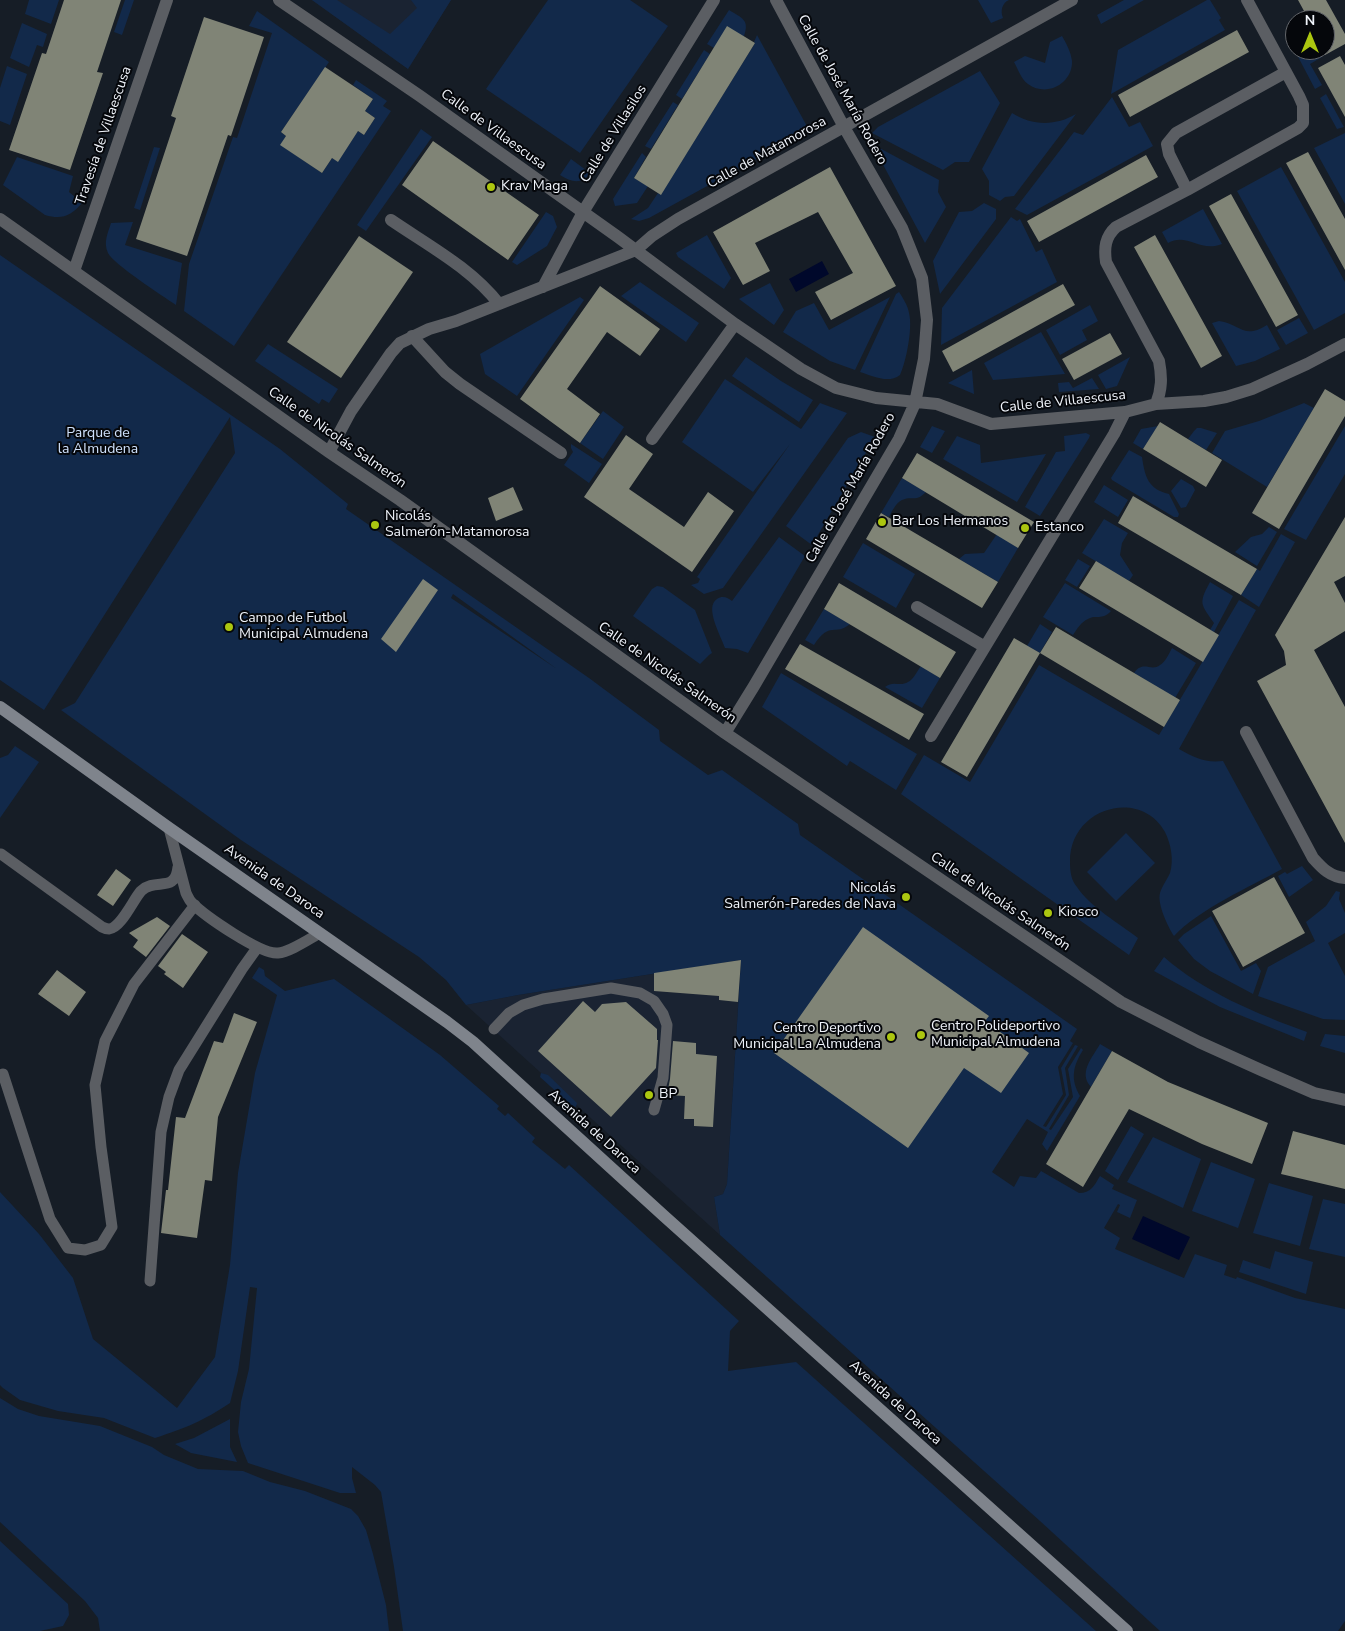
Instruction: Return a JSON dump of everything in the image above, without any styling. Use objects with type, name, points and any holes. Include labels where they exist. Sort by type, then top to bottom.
[{"type":"street","name":"Calle de Villaescusa","points":[[279,0],[420,96],[636,250],[735,324],[801,369],[836,388],[876,398],[937,404],[991,424],[1125,412],[1156,404],[1204,401],[1226,397],[1252,389],[1345,344]]},
{"type":"street","name":"Calle de Villasilos","points":[[544,287],[583,212],[714,0]]},
{"type":"street","name":"Calle de José María Rodero","points":[[725,733],[899,439],[915,403],[924,359],[927,320],[922,278],[902,228],[844,127],[776,0]]},
{"type":"street","name":"Calle de Matamorosa","points":[[329,452],[351,411],[400,343],[429,329],[456,322],[636,250],[652,236],[678,219],[1072,0]]},
{"type":"street","points":[[1156,404],[1160,393],[1162,376],[1159,361],[1106,262],[1104,250],[1109,233],[1116,227],[1187,190],[1298,128],[1303,123],[1303,105],[1247,0]]},
{"type":"street","name":"Travesía de Villaescusa","points":[[74,271],[167,4]]},
{"type":"street","points":[[1187,190],[1169,154],[1167,144],[1170,138],[1286,72]]},
{"type":"street","name":"Calle de Nicolás Salmerón","points":[[0,218],[329,452],[400,500],[725,733],[1121,1002],[1199,1042],[1261,1070],[1314,1092],[1345,1100]]},
{"type":"street","points":[[391,220],[473,276],[486,287],[499,304]]},
{"type":"street","points":[[652,439],[735,324]]},
{"type":"street","points":[[412,336],[445,372],[460,384],[561,453]]},
{"type":"street","points":[[932,736],[1111,439],[1125,412]]},
{"type":"street","points":[[917,607],[985,647]]},
{"type":"street","name":"Avenida de Daroca","points":[[0,707],[473,1042],[718,1265],[1127,1631]]},
{"type":"street","points":[[1246,732],[1314,858],[1326,872],[1340,878],[1345,878]]},
{"type":"lane","points":[[169,828],[186,893],[195,905],[257,948],[268,952],[284,952],[320,933]]},
{"type":"lane","points":[[2,854],[102,927],[109,929],[115,927],[121,921],[136,897],[144,889],[156,884],[172,883],[177,878],[178,867]]},
{"type":"lane","points":[[2,1074],[50,1219],[68,1248],[85,1250],[102,1245],[112,1227],[95,1085],[105,1041],[134,984],[195,905]]},
{"type":"lane","points":[[150,1281],[162,1132],[169,1097],[179,1070],[257,948]]},
{"type":"lane","points":[[494,1029],[509,1013],[523,1005],[543,999],[611,988],[640,993],[654,1001],[663,1014],[667,1025],[663,1078],[654,1110]]},
{"type":"shaded area","points":[[312,0],[451,0],[408,69]]},
{"type":"shaded area","points":[[822,261],[829,274],[796,292],[789,279]]},
{"type":"shaded area","name":"BP","points":[[741,960],[727,1184],[723,1194],[714,1197],[720,1235],[466,1005],[518,995]]},
{"type":"shaded area","points":[[1143,1216],[1190,1237],[1179,1260],[1132,1239]]},
{"type":"green space","points":[[29,0],[59,0],[51,24],[25,14]]},
{"type":"green space","points":[[125,0],[134,0],[122,35],[114,32]]},
{"type":"green space","points":[[312,0],[337,0],[390,34],[417,8],[411,0],[451,0],[408,69]]},
{"type":"green space","points":[[548,0],[630,0],[668,26],[580,153],[486,89]]},
{"type":"green space","points":[[978,0],[1009,0],[1002,8],[1003,18],[991,23]]},
{"type":"green space","points":[[1124,0],[1144,0],[1101,24],[1097,15]]},
{"type":"green space","points":[[1210,0],[1221,18],[1219,20],[1225,30],[1111,94],[1118,50]]},
{"type":"green space","points":[[729,10],[744,20],[746,31],[744,36],[714,48],[707,44]]},
{"type":"green space","points":[[257,11],[329,62],[281,132],[286,136],[281,145],[322,173],[332,158],[338,161],[358,131],[364,135],[375,118],[365,111],[373,99],[353,85],[356,80],[387,101],[383,106],[391,111],[234,346],[184,311],[189,264],[233,137],[237,138],[272,33],[249,26]]},
{"type":"green space","points":[[22,23],[47,34],[43,47],[37,45],[29,67],[10,58]]},
{"type":"green space","points":[[757,35],[809,130],[649,218],[639,221],[631,219],[648,208],[658,193],[661,194],[755,43]]},
{"type":"green space","points":[[1062,36],[1072,61],[1071,69],[1064,82],[1051,89],[1035,88],[1028,84],[1014,62],[1025,56],[1045,63],[1050,42]]},
{"type":"green space","points":[[704,50],[710,54],[682,99],[676,95]]},
{"type":"green space","points":[[1300,60],[1317,60],[1310,64],[1322,85],[1315,89]]},
{"type":"green space","points":[[7,66],[27,74],[10,125],[0,121],[0,88]]},
{"type":"green space","points":[[980,71],[1000,103],[969,162],[955,162],[943,170],[872,133],[878,127]]},
{"type":"green space","points":[[1326,94],[1344,127],[1337,129],[1320,98]]},
{"type":"green space","points":[[1112,97],[1129,127],[1140,122],[1153,146],[1027,215],[1015,209],[1074,132],[1083,135]]},
{"type":"green space","points":[[673,102],[678,105],[651,149],[645,146]]},
{"type":"green space","points":[[1012,113],[1028,120],[1044,123],[1060,121],[1076,114],[1014,196],[1005,197],[1000,201],[989,195],[989,181],[982,169]]},
{"type":"green space","points":[[421,129],[432,137],[366,231],[357,225]]},
{"type":"green space","points":[[1345,133],[1345,204],[1314,148]]},
{"type":"green space","points":[[872,144],[939,180],[938,192],[946,207],[925,243]]},
{"type":"green space","points":[[154,147],[160,148],[140,210],[134,208]]},
{"type":"green space","points":[[642,153],[646,157],[634,178],[648,186],[637,203],[615,206],[613,199]]},
{"type":"green space","points":[[17,157],[73,176],[69,192],[82,203],[66,216],[45,215],[3,185]]},
{"type":"green space","points":[[571,159],[590,173],[587,177],[580,181],[572,181],[560,175]]},
{"type":"green space","points":[[1281,167],[1345,282],[1345,313],[1314,330],[1237,191]]},
{"type":"green space","points":[[984,203],[996,209],[996,219],[940,294],[933,261],[959,212],[972,211]]},
{"type":"green space","points":[[1203,209],[1222,244],[1207,246],[1181,240],[1168,243],[1162,232]]},
{"type":"green space","points":[[546,212],[553,216],[557,227],[547,246],[517,265],[512,262]]},
{"type":"green space","points":[[1011,217],[1017,221],[1020,219],[1036,252],[1042,249],[1057,282],[941,345],[942,308]]},
{"type":"green space","points":[[133,222],[125,245],[182,263],[176,305],[128,272],[108,253],[106,241],[111,223]]},
{"type":"green space","points":[[707,235],[731,278],[724,289],[678,257],[676,253]]},
{"type":"green space","name":"Parque de la Almudena","points":[[0,255],[280,449],[348,504],[346,509],[589,678],[659,730],[660,741],[708,775],[722,770],[798,824],[800,835],[1077,1029],[1070,1041],[1073,1043],[1058,1067],[1063,1094],[1043,1126],[1046,1127],[1066,1095],[1061,1068],[1075,1045],[1078,1046],[1065,1068],[1069,1095],[1049,1129],[1051,1130],[1073,1097],[1068,1069],[1081,1048],[1083,1050],[1074,1073],[1075,1084],[1080,1096],[1047,1151],[1042,1144],[1048,1132],[1027,1119],[992,1172],[1014,1187],[1020,1176],[1036,1178],[1041,1171],[1079,1193],[1083,1193],[1094,1186],[1100,1176],[1114,1185],[1112,1189],[1137,1200],[1130,1218],[1117,1212],[1120,1205],[1118,1204],[1104,1228],[1120,1238],[1115,1249],[1184,1278],[1195,1254],[1227,1265],[1224,1275],[1236,1279],[1237,1277],[1295,1298],[1345,1309],[1345,1621],[1338,1631],[1160,1631],[720,1235],[714,1197],[723,1194],[727,1184],[741,960],[466,1005],[446,980],[419,957],[241,840],[61,710],[75,703],[235,453],[230,417],[44,710],[0,680]],"holes":[[[453,594],[557,669],[451,598]]]},
{"type":"green space","points":[[640,282],[699,323],[686,342],[621,296]]},
{"type":"green space","points":[[770,283],[784,310],[774,325],[739,299]]},
{"type":"green space","points":[[899,292],[905,302],[910,319],[907,354],[900,375],[895,378],[885,379],[860,372],[896,294]]},
{"type":"green space","points":[[580,297],[584,300],[517,396],[485,374],[480,354]]},
{"type":"green space","points":[[890,297],[855,370],[830,361],[783,332],[796,311],[814,303],[829,330]]},
{"type":"green space","points":[[1090,305],[1098,321],[1082,330],[1087,340],[1060,355],[1046,330]]},
{"type":"green space","points":[[1299,318],[1308,333],[1286,345],[1277,330]]},
{"type":"green space","points":[[1219,321],[1247,331],[1259,329],[1267,325],[1280,349],[1255,361],[1236,366],[1212,323]]},
{"type":"green space","points":[[1041,332],[1065,374],[993,380],[984,363]]},
{"type":"green space","points":[[268,344],[338,389],[329,403],[322,399],[319,404],[255,361]]},
{"type":"green space","points":[[746,357],[813,400],[799,422],[732,376]]},
{"type":"green space","points":[[1130,357],[1117,386],[1106,389],[1098,375]]},
{"type":"green space","points":[[972,370],[974,394],[948,383]]},
{"type":"green space","points":[[1092,378],[1099,389],[1059,392],[1058,383],[1069,382],[1073,388]]},
{"type":"green space","points":[[725,379],[801,429],[820,403],[847,413],[723,588],[704,594],[691,585],[698,583],[700,579],[697,577],[790,444],[753,492],[682,442]]},
{"type":"green space","points":[[1304,403],[1314,408],[1267,487],[1212,453],[1225,431],[1259,421]]},
{"type":"green space","points":[[603,411],[624,427],[603,459],[580,443]]},
{"type":"green space","points":[[932,426],[945,431],[932,453],[920,447]]},
{"type":"green space","points":[[1158,426],[1143,449],[1133,443],[1141,429]]},
{"type":"green space","points":[[1345,426],[1345,474],[1306,540],[1284,529]]},
{"type":"green space","points":[[1197,428],[1217,433],[1206,450],[1188,439]]},
{"type":"green space","points":[[861,432],[875,437],[812,545],[786,526],[848,438]]},
{"type":"green space","points":[[1086,433],[1090,435],[1089,438],[1040,516],[1025,507],[1056,452],[1065,451],[1064,436]]},
{"type":"green space","points":[[957,436],[980,445],[981,463],[1046,454],[1017,502],[943,459]]},
{"type":"green space","points":[[571,444],[602,464],[589,483],[564,465],[573,452]]},
{"type":"green space","points":[[1129,450],[1142,457],[1149,481],[1156,489],[1169,494],[1179,514],[1178,517],[1174,517],[1112,480],[1111,478]]},
{"type":"green space","points":[[902,478],[926,492],[919,497],[900,501],[894,507],[889,517],[881,513]]},
{"type":"green space","points":[[1181,479],[1193,486],[1195,490],[1186,507],[1181,508],[1171,491]]},
{"type":"green space","points":[[1104,485],[1128,500],[1118,517],[1094,502]]},
{"type":"green space","points":[[1104,519],[1128,533],[1122,543],[1120,555],[1133,575],[1129,581],[1082,553]]},
{"type":"green space","points":[[1269,527],[1277,532],[1257,566],[1235,552],[1251,537],[1262,534]]},
{"type":"green space","points":[[997,534],[1018,548],[998,582],[959,559],[965,554],[984,553]]},
{"type":"green space","points":[[1281,534],[1295,542],[1259,607],[1241,595],[1257,569],[1260,571]]},
{"type":"green space","points":[[779,537],[805,556],[748,653],[737,649],[725,648],[713,615],[713,603],[721,597],[732,601]]},
{"type":"green space","points":[[863,543],[915,574],[896,608],[843,577]]},
{"type":"green space","points":[[1078,559],[1090,566],[1077,587],[1065,580]]},
{"type":"green space","points":[[1210,582],[1233,596],[1214,632],[1210,630],[1214,623],[1203,604],[1204,595]]},
{"type":"green space","points":[[1065,583],[1111,611],[1105,616],[1086,620],[1073,635],[1043,617]]},
{"type":"green space","points":[[657,586],[663,587],[695,610],[712,653],[700,664],[633,616],[652,589]]},
{"type":"green space","points":[[1239,600],[1256,610],[1179,749],[1200,759],[1223,761],[1282,869],[1197,916],[1174,936],[1164,915],[1159,898],[1171,868],[1172,857],[1169,842],[1165,832],[1154,818],[1139,810],[1124,807],[1108,810],[1093,817],[1081,828],[1073,843],[1070,862],[1072,878],[1082,894],[1097,908],[1138,938],[1129,955],[901,794],[924,755],[970,782],[1039,665],[1159,735]]},
{"type":"green space","points":[[824,609],[850,624],[845,628],[824,633],[814,645],[805,640]]},
{"type":"green space","points":[[1040,624],[1052,632],[1040,653],[1027,646]]},
{"type":"green space","points":[[1172,648],[1196,663],[1175,698],[1134,673],[1141,667],[1157,667],[1165,660]]},
{"type":"green space","points":[[921,666],[940,678],[922,708],[885,687],[891,684],[902,684],[910,681]]},
{"type":"green space","points":[[781,673],[917,754],[896,790],[850,761],[847,766],[762,707]]},
{"type":"green space","points":[[15,746],[39,762],[0,818],[0,758],[8,755]]},
{"type":"green space","points":[[1126,833],[1155,863],[1116,901],[1087,872]]},
{"type":"green space","points":[[1302,866],[1313,880],[1289,897],[1278,876],[1285,872],[1287,874]]},
{"type":"green space","points":[[1336,891],[1340,892],[1339,899],[1345,913],[1345,933],[1328,943],[1345,976],[1345,1020],[1323,1019],[1258,996],[1268,967],[1315,941],[1306,922],[1326,906]]},
{"type":"green space","points":[[1211,916],[1241,971],[1256,963],[1261,971],[1253,994],[1210,971],[1194,959],[1178,940]]},
{"type":"green space","points":[[1164,957],[1196,981],[1232,1001],[1269,1018],[1307,1032],[1304,1041],[1220,1007],[1154,971]]},
{"type":"green space","points":[[259,967],[264,970],[265,976],[285,991],[334,979],[440,1055],[499,1106],[497,1109],[505,1116],[508,1113],[535,1138],[532,1142],[565,1169],[569,1165],[739,1321],[730,1331],[728,1371],[796,1362],[1096,1631],[403,1631],[381,1492],[375,1485],[352,1467],[352,1478],[356,1493],[340,1493],[248,1463],[238,1432],[241,1402],[249,1369],[257,1288],[250,1287],[238,1371],[230,1403],[211,1415],[185,1427],[155,1438],[104,1418],[58,1411],[20,1400],[3,1388],[0,1385],[0,1192],[39,1234],[73,1278],[93,1339],[177,1408],[215,1357],[230,1265],[238,1173],[255,1073],[277,995],[252,978]]},
{"type":"green space","points":[[1325,1034],[1345,1036],[1345,1053],[1320,1046]]},
{"type":"green space","points":[[1100,1044],[1112,1051],[1091,1087],[1087,1082],[1086,1071],[1090,1060]]},
{"type":"green space","points":[[541,1073],[548,1075],[577,1103],[576,1107],[571,1105],[540,1077]]},
{"type":"green space","points":[[1131,1126],[1144,1134],[1118,1180],[1105,1171]]},
{"type":"green space","points":[[1153,1137],[1201,1159],[1183,1208],[1127,1182]]},
{"type":"green space","points":[[1211,1162],[1255,1179],[1238,1228],[1192,1211]]},
{"type":"green space","points":[[1269,1183],[1313,1196],[1300,1246],[1253,1233]]},
{"type":"green space","points":[[1323,1199],[1345,1204],[1345,1257],[1309,1249]]},
{"type":"green space","points":[[1275,1251],[1313,1262],[1306,1294],[1239,1272],[1243,1260],[1270,1269]]},
{"type":"green space","points":[[0,1398],[18,1409],[39,1416],[100,1426],[152,1447],[164,1455],[198,1469],[243,1471],[270,1482],[305,1491],[351,1509],[358,1516],[366,1530],[386,1605],[389,1631],[100,1631],[98,1618],[85,1601],[0,1522]]},
{"type":"green space","points":[[230,1419],[230,1447],[237,1462],[191,1453],[175,1444],[194,1438]]},
{"type":"green space","points":[[0,1541],[68,1604],[69,1615],[63,1626],[40,1631],[0,1631]]},
{"type":"building","points":[[64,0],[121,0],[97,72],[103,73],[70,170],[9,150],[42,53],[46,54]]},
{"type":"building","points":[[1298,0],[1326,0],[1332,10],[1304,10]]},
{"type":"building","points":[[1335,16],[1345,34],[1345,44],[1335,50]]},
{"type":"building","points":[[204,17],[264,37],[231,136],[228,135],[187,256],[136,239],[176,118],[171,116]]},
{"type":"building","points":[[727,26],[755,43],[661,195],[634,178]]},
{"type":"building","points":[[1237,30],[1249,52],[1130,117],[1118,95]]},
{"type":"building","points":[[1340,56],[1345,65],[1345,117],[1318,68]]},
{"type":"building","points":[[325,67],[373,99],[365,111],[375,118],[364,135],[358,131],[338,162],[332,158],[322,173],[280,145],[286,136],[281,132]]},
{"type":"building","points":[[433,141],[539,215],[508,260],[402,185]]},
{"type":"building","points":[[1308,152],[1345,219],[1345,270],[1286,163]]},
{"type":"building","points":[[1146,155],[1158,177],[1039,242],[1027,221]]},
{"type":"building","points":[[830,167],[896,286],[831,320],[815,292],[853,273],[818,212],[755,243],[770,271],[743,285],[713,232]]},
{"type":"building","points":[[1231,194],[1298,315],[1276,327],[1209,206]]},
{"type":"building","points":[[1155,235],[1222,356],[1201,368],[1134,247]]},
{"type":"building","points":[[359,236],[413,272],[341,378],[287,342]]},
{"type":"building","points":[[1063,284],[1075,305],[953,372],[942,351]]},
{"type":"building","points":[[600,286],[660,329],[640,356],[607,332],[567,389],[600,414],[580,443],[520,399]]},
{"type":"building","points":[[1110,333],[1122,354],[1074,380],[1062,359]]},
{"type":"building","points":[[1325,389],[1345,401],[1345,416],[1279,529],[1252,513]]},
{"type":"building","points":[[1160,422],[1222,460],[1206,487],[1143,449]]},
{"type":"building","points":[[626,435],[653,454],[629,489],[684,527],[708,492],[734,511],[692,572],[584,497]]},
{"type":"building","points":[[917,453],[1034,522],[1018,548],[902,478]]},
{"type":"building","points":[[513,487],[523,510],[496,521],[488,498]]},
{"type":"building","points":[[1133,496],[1257,569],[1241,595],[1118,523]]},
{"type":"building","points":[[881,513],[998,582],[982,608],[866,539]]},
{"type":"building","points":[[1345,517],[1345,576],[1334,582],[1345,603],[1345,631],[1314,650],[1345,707],[1345,843],[1257,681],[1286,665],[1284,651],[1275,635]]},
{"type":"building","points":[[1096,561],[1219,635],[1203,662],[1079,588]]},
{"type":"building","points":[[423,579],[438,590],[396,652],[381,639]]},
{"type":"building","points":[[839,583],[956,652],[940,678],[824,609]]},
{"type":"building","points":[[1056,627],[1180,700],[1164,727],[1040,653]]},
{"type":"building","points":[[1014,638],[1040,653],[967,777],[941,762]]},
{"type":"building","points":[[800,644],[924,714],[909,740],[785,669]]},
{"type":"building","points":[[116,869],[131,880],[113,906],[97,895]]},
{"type":"building","points":[[1274,877],[1305,933],[1243,967],[1212,911]]},
{"type":"building","points":[[157,917],[170,926],[146,957],[133,947],[138,940],[129,933]]},
{"type":"building","name":"Centro Deportivo Municipal La Almudena","points":[[863,927],[989,1016],[985,1021],[1029,1053],[1001,1093],[964,1068],[908,1148],[774,1053]]},
{"type":"building","points":[[182,934],[208,952],[183,988],[164,974],[166,972],[158,966]]},
{"type":"building","points":[[741,960],[738,1002],[719,1000],[719,996],[654,991],[654,973]]},
{"type":"building","points":[[57,970],[86,992],[69,1016],[38,994]]},
{"type":"building","points":[[583,1001],[595,1012],[602,1004],[626,1002],[657,1029],[656,1068],[611,1117],[538,1051]]},
{"type":"building","points":[[234,1013],[257,1022],[218,1117],[212,1181],[205,1180],[197,1238],[161,1233],[176,1117],[185,1118],[214,1041],[223,1043]]},
{"type":"building","points":[[673,1041],[696,1043],[696,1054],[717,1056],[713,1127],[694,1126],[694,1119],[684,1119],[685,1096],[667,1095]]},
{"type":"building","points":[[1112,1051],[1168,1082],[1268,1123],[1252,1164],[1202,1144],[1129,1109],[1083,1187],[1046,1164]]},
{"type":"building","points":[[1293,1131],[1345,1145],[1345,1189],[1281,1174]]},
{"type":"place","name":"Krav Maga","points":[[491,187]]},
{"type":"place","name":"Bar Los Hermanos","points":[[882,522]]},
{"type":"place","name":"Nicolás Salmerón-Matamorosa","points":[[375,525]]},
{"type":"place","name":"Estanco","points":[[1025,528]]},
{"type":"place","name":"Campo de Futbol Municipal Almudena","points":[[229,627]]},
{"type":"place","name":"Nicolás Salmerón-Paredes de Nava","points":[[906,897]]},
{"type":"place","name":"Kiosco","points":[[1048,913]]},
{"type":"place","name":"Centro Polideportivo Municipal Almudena","points":[[921,1035]]},
{"type":"place","name":"Centro Deportivo Municipal La Almudena","points":[[891,1037]]},
{"type":"place","name":"BP","points":[[649,1095]]}]
